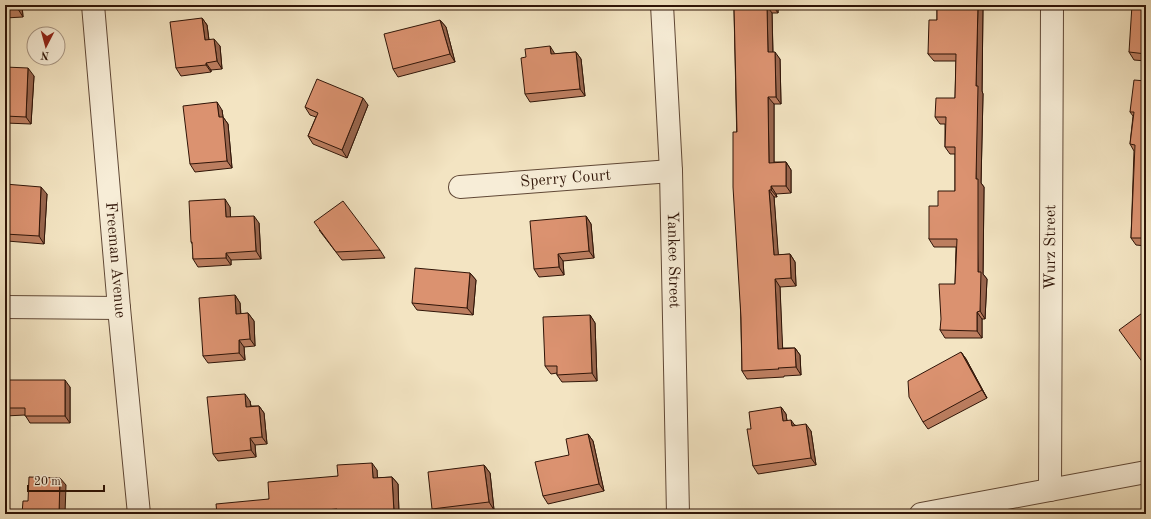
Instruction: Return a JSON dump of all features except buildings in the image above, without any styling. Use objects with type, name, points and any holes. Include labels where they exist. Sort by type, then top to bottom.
[{"type":"street","name":"Freeman Avenue","points":[[92,5],[139,514]]},
{"type":"street","name":"Yankee Street","points":[[662,5],[671,171],[678,514]]},
{"type":"street","name":"Wurz Street","points":[[1050,490],[1052,5]]},
{"type":"street","name":"Sperry Court","points":[[460,186],[671,171]]},
{"type":"street","points":[[5,307],[119,308]]},
{"type":"street","points":[[921,514],[1146,472]]}]
